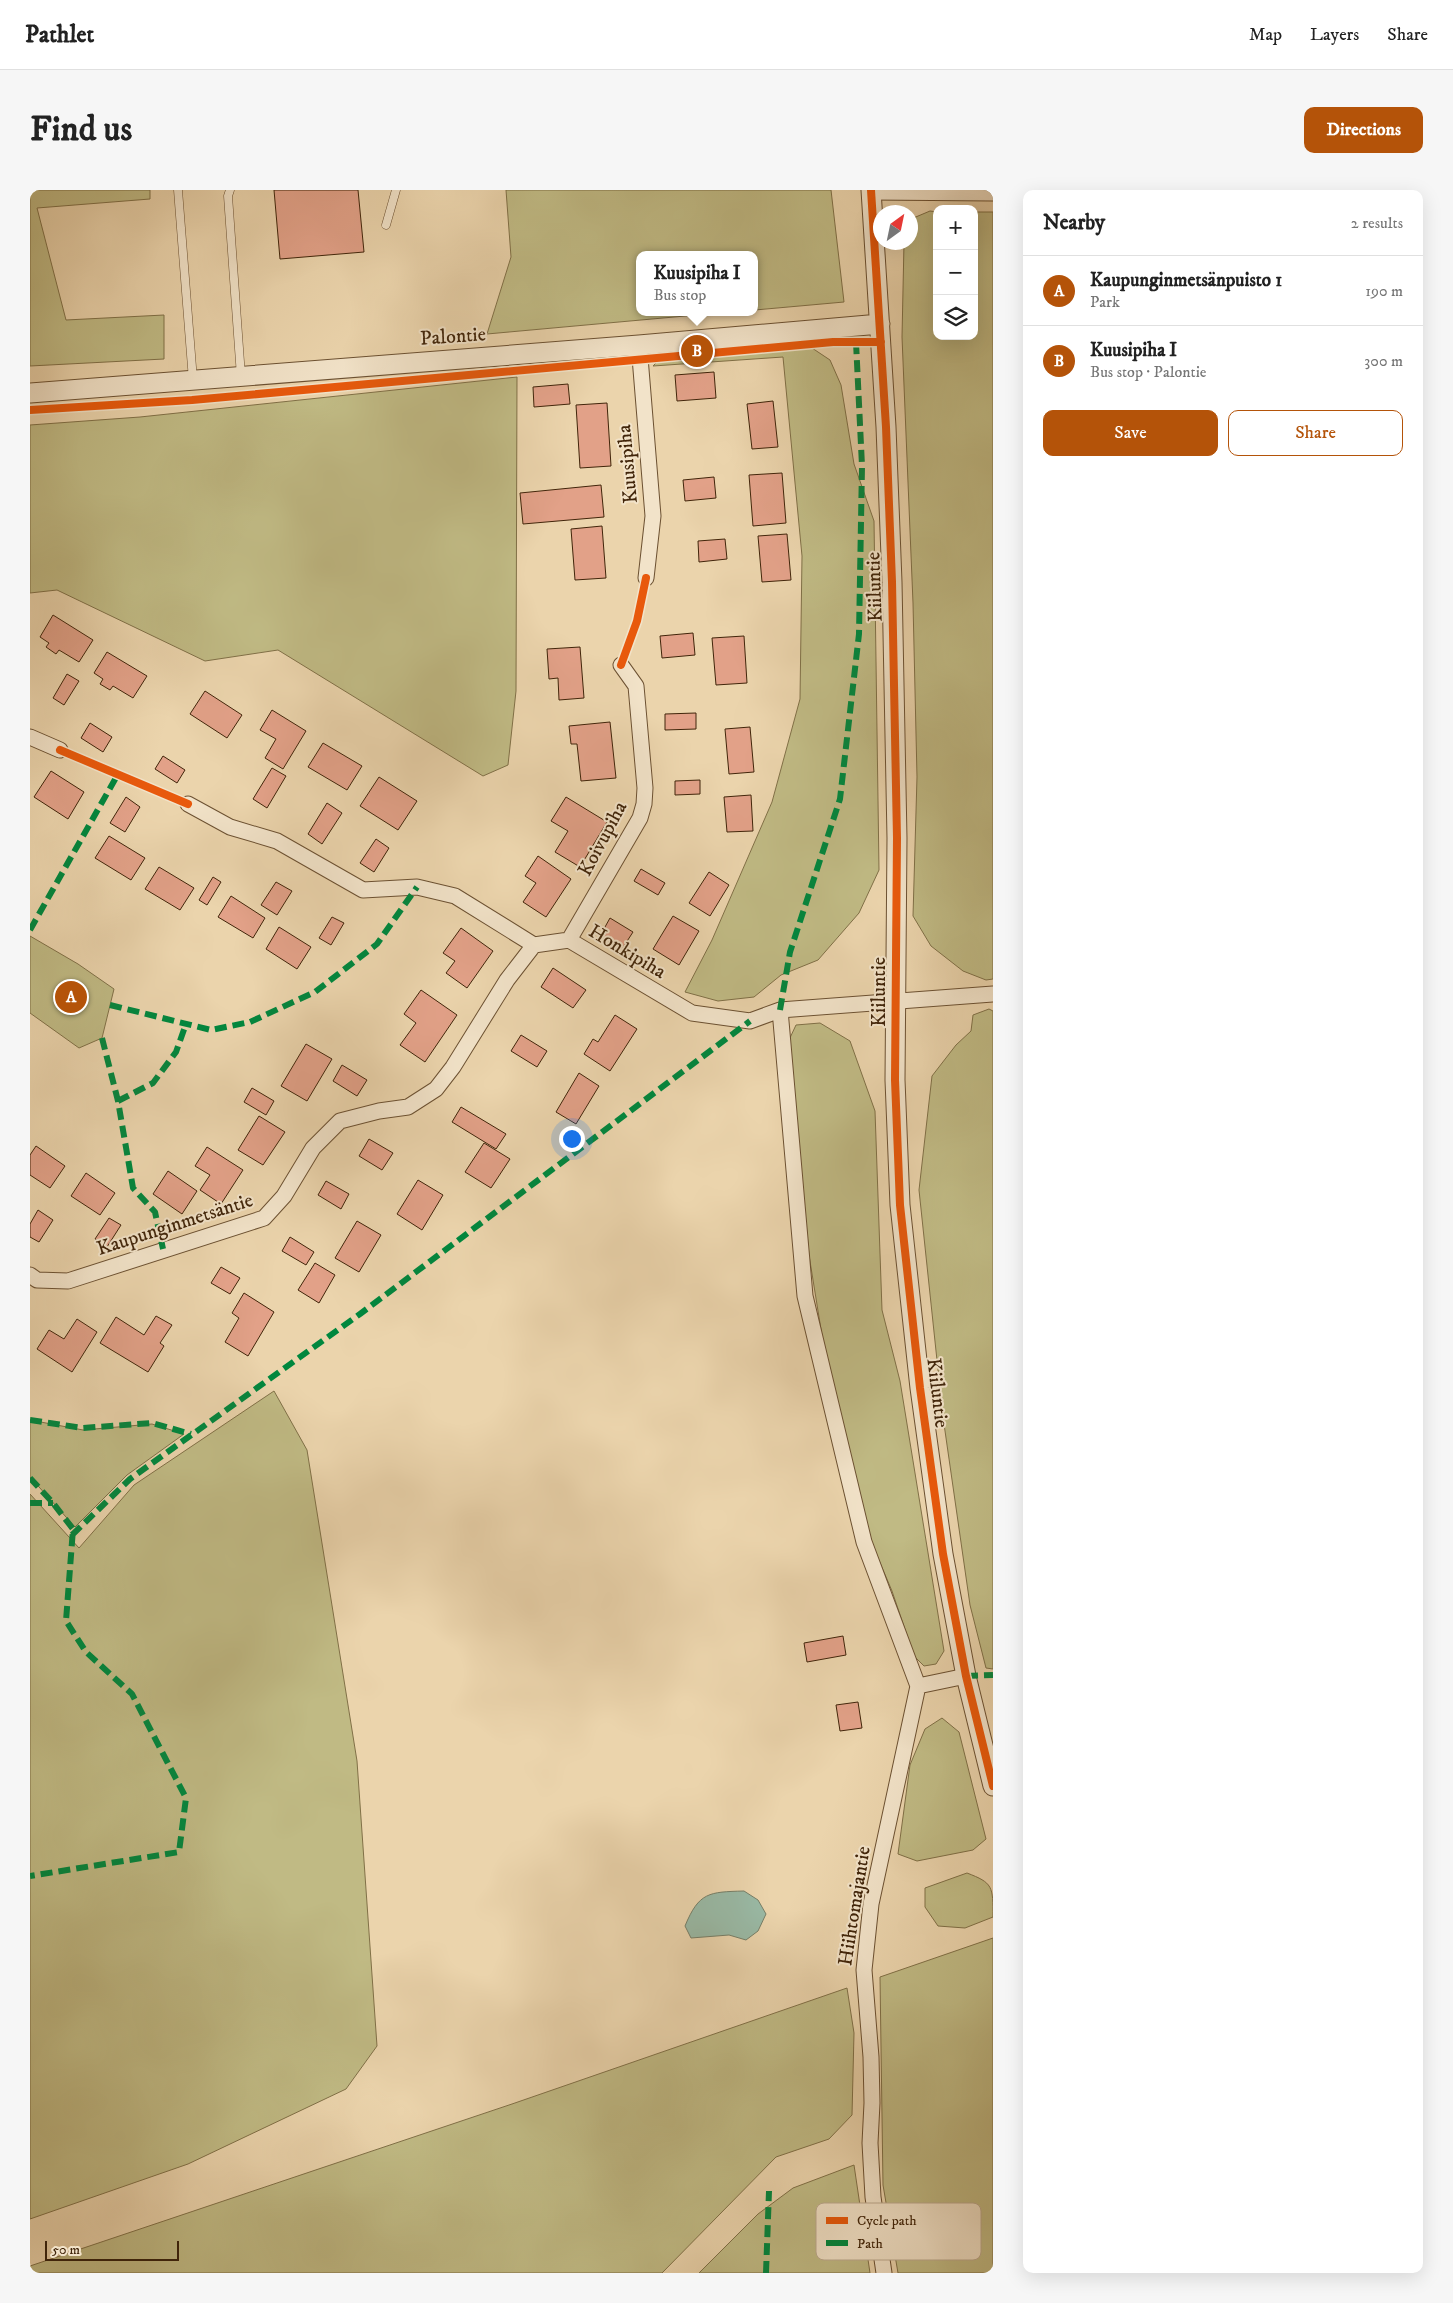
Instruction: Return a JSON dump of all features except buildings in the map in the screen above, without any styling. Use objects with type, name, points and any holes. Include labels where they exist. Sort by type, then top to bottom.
[{"type":"street","points":[[871,191],[993,193]]},
{"type":"street","name":"Kiiluntie","points":[[871,191],[880,324],[892,592],[897,838],[895,1080],[900,1196],[920,1388],[943,1554],[966,1676],[993,1786]]},
{"type":"street","name":"Palontie","points":[[30,393],[639,346],[880,324]]},
{"type":"street","name":"Kuusipiha","points":[[639,346],[653,516],[646,578]]},
{"type":"street","name":"Koivupiha","points":[[569,940],[640,818],[644,804],[645,788],[636,686],[621,665]]},
{"type":"street","points":[[30,737],[60,750]]},
{"type":"street","points":[[188,804],[230,827],[278,841],[363,890],[417,887],[456,896],[534,945]]},
{"type":"street","name":"Honkipiha","points":[[534,945],[569,940],[692,1013],[750,1021],[780,1010],[993,994]]},
{"type":"street","name":"Kaupunginmetsäntie","points":[[30,1275],[37,1280],[68,1281],[264,1218],[284,1196],[313,1148],[340,1121],[379,1111],[408,1108],[436,1089],[453,1067],[507,980],[534,945]]},
{"type":"street","points":[[780,1010],[805,1296],[864,1542],[918,1686],[966,1676]]},
{"type":"street","name":"Hiihtomajantie","points":[[875,2203],[870,2143],[871,2057],[864,1970],[871,1904],[918,1686]]},
{"type":"street","name":"Hiihtomajantie","points":[[882,2260],[884,2273]]},
{"type":"lane","points":[[178,190],[193,380]]},
{"type":"lane","points":[[230,190],[228,196],[241,376]]},
{"type":"lane","points":[[386,225],[396,190]]},
{"type":"shaded area","points":[[30,190],[150,190],[150,199],[37,208],[66,320],[164,315],[164,359],[30,366]]},
{"type":"shaded area","points":[[506,190],[831,190],[844,302],[758,310],[758,251],[636,251],[636,316],[685,316],[487,334],[511,257]]},
{"type":"shaded area","points":[[933,211],[933,340],[978,340],[978,212],[993,212],[993,979],[986,980],[963,971],[931,946],[913,916],[917,777],[913,603],[902,337],[904,250],[918,250],[918,216]]},
{"type":"shaded area","points":[[809,346],[830,360],[841,385],[854,464],[874,521],[879,870],[859,913],[818,960],[781,975],[754,997],[718,1001],[685,992],[712,940],[772,802],[800,699],[802,556],[783,357],[653,366],[664,355]]},
{"type":"shaded area","points":[[517,377],[516,691],[508,765],[483,776],[278,650],[205,661],[57,590],[30,593],[30,425],[140,417]]},
{"type":"shaded area","points":[[30,936],[78,964],[114,989],[102,1038],[79,1048],[30,1013]]},
{"type":"shaded area","points":[[989,1009],[993,1011],[993,1669],[986,1668],[970,1605],[943,1417],[919,1190],[932,1076],[956,1045],[971,1031],[973,1015]]},
{"type":"shaded area","points":[[820,1023],[850,1041],[875,1111],[882,1310],[900,1381],[944,1651],[936,1664],[924,1666],[914,1656],[892,1591],[872,1544],[824,1348],[809,1255],[789,1040],[796,1025]]},
{"type":"shaded area","points":[[274,1391],[307,1450],[357,1761],[377,2046],[346,2089],[188,2164],[30,2219],[30,1494],[79,1548],[134,1485]]},
{"type":"shaded area","points":[[30,1420],[83,1430],[152,1424],[184,1434],[127,1475],[75,1527],[30,1477]]},
{"type":"shaded area","points":[[942,1718],[959,1732],[986,1839],[973,1850],[917,1861],[898,1854],[910,1765],[925,1729]]},
{"type":"shaded area","points":[[967,1873],[987,1883],[990,1887],[993,1898],[993,1917],[965,1928],[938,1926],[925,1907],[925,1888]]},
{"type":"shaded area","points":[[744,1891],[758,1900],[766,1914],[758,1931],[746,1940],[729,1935],[691,1938],[685,1926],[695,1906],[701,1900],[707,1896],[722,1892]]},
{"type":"shaded area","points":[[993,1938],[993,2273],[898,2273],[896,2260],[981,2260],[981,2203],[886,2203],[883,2185],[880,1977]]},
{"type":"shaded area","points":[[847,1988],[854,2033],[852,2115],[829,2139],[776,2157],[662,2273],[30,2273],[30,2266],[512,2104]]},
{"type":"shaded area","points":[[854,2165],[860,2203],[816,2203],[816,2260],[868,2260],[870,2273],[699,2273],[758,2214],[793,2188]]},
{"type":"marked path","points":[[780,1010],[790,952],[840,799],[859,634],[862,466],[856,342]]},
{"type":"marked path","points":[[30,930],[118,774]]},
{"type":"marked path","points":[[110,1005],[211,1030],[250,1022],[315,992],[377,944],[417,887]]},
{"type":"marked path","points":[[72,1535],[130,1479],[360,1314],[750,1021]]},
{"type":"marked path","points":[[118,1101],[153,1083],[176,1052],[186,1024]]},
{"type":"marked path","points":[[102,1038],[118,1101],[133,1188],[155,1212],[163,1249]]},
{"type":"marked path","points":[[30,1420],[83,1428],[152,1423],[191,1434]]},
{"type":"marked path","points":[[30,1478],[73,1529],[66,1621],[86,1652],[132,1694],[186,1798],[179,1852],[30,1876]]},
{"type":"marked path","points":[[30,1503],[53,1503]]},
{"type":"marked path","points":[[966,1676],[993,1675]]},
{"type":"marked path","points":[[766,2273],[769,2191]]},
{"type":"cycle path","points":[[871,190],[886,427],[892,582],[897,838],[895,1080],[900,1205],[920,1388],[943,1554],[966,1676],[993,1786]]},
{"type":"cycle path","points":[[30,410],[192,400],[833,342],[881,342]]},
{"type":"cycle path","points":[[621,665],[637,621],[646,578]]},
{"type":"cycle path","points":[[60,750],[188,804]]},
{"type":"place","name":"Kuusipiha I","points":[[697,351]]},
{"type":"place","name":"Kaupunginmetsänpuisto 1","points":[[71,997]]}]
